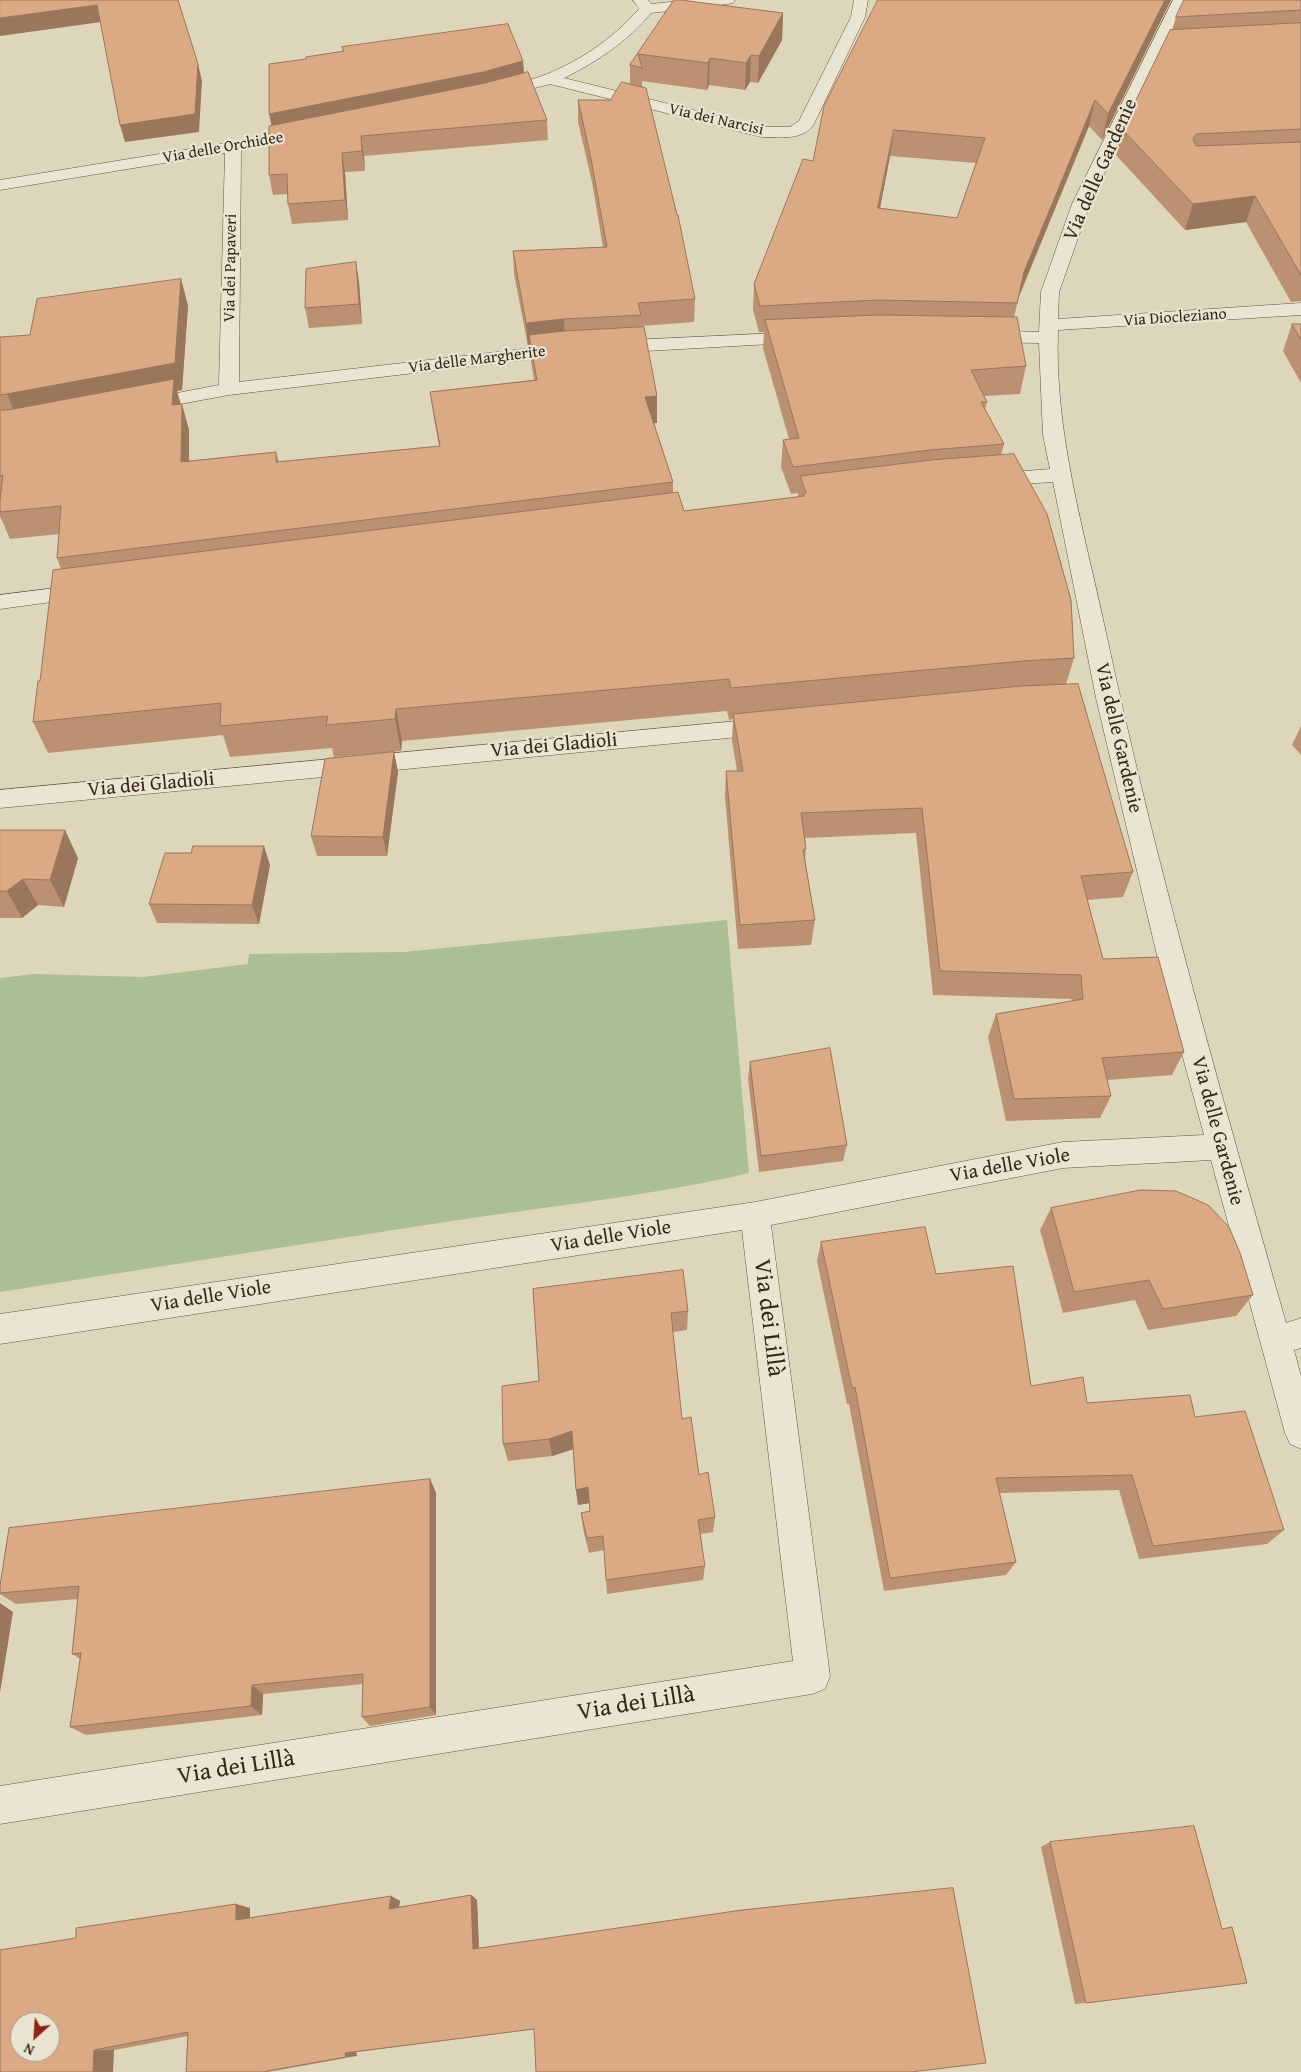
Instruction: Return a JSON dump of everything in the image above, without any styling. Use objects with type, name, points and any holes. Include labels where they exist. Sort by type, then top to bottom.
[{"type":"street","points":[[476,98],[550,79],[586,60],[637,22],[643,5],[728,0]]},
{"type":"street","name":"Via dei Narcisi","points":[[550,79],[762,132],[794,132],[806,124],[858,17],[861,0]]},
{"type":"street","name":"Via delle Gardenie","points":[[1180,0],[1164,49],[1081,204],[1050,292],[1048,332],[1054,435],[1098,698],[1222,1147],[1288,1338],[1301,1433]]},
{"type":"street","name":"Via delle Orchidee","points":[[0,184],[233,147],[321,130]]},
{"type":"street","name":"Via dei Papaveri","points":[[229,389],[233,147]]},
{"type":"street","name":"Via Diocleziano","points":[[1048,332],[1301,309]]},
{"type":"street","points":[[961,335],[1048,332]]},
{"type":"street","name":"Via delle Margherite","points":[[124,409],[229,389],[590,348],[814,337]]},
{"type":"street","points":[[974,481],[1061,475]]},
{"type":"street","points":[[0,602],[108,588]]},
{"type":"street","name":"Via dei Gladioli","points":[[0,799],[795,724]]},
{"type":"street","name":"Via delle Viole","points":[[0,1329],[755,1215],[1063,1155],[1222,1147]]},
{"type":"street","name":"Via dei Lillà","points":[[0,1805],[812,1676],[755,1215]]},
{"type":"green space","points":[[727,920],[749,1173],[638,1194],[282,1247],[0,1292],[0,978],[34,974],[143,977],[248,964],[249,954],[403,952]]},
{"type":"building","points":[[0,0],[178,0],[198,64],[195,114],[120,125],[97,5],[0,18]]},
{"type":"building","points":[[674,0],[783,13],[759,56],[751,55],[746,63],[710,58],[708,63],[638,54],[642,68],[630,65]]},
{"type":"building","points":[[878,0],[1165,0],[1108,114],[1095,100],[1024,272],[1017,303],[877,300],[760,306],[754,284],[803,159],[813,161],[824,106]],"holes":[[[894,130],[985,138],[957,218],[878,208]]]},
{"type":"building","points":[[1184,0],[1301,0],[1301,10],[1176,17]]},
{"type":"building","points":[[1301,23],[1301,129],[1196,134],[1193,139],[1196,146],[1301,142],[1301,275],[1255,196],[1193,204],[1122,129],[1170,30]]},
{"type":"building","points":[[508,24],[523,61],[483,72],[269,114],[269,64],[344,51],[342,47]]},
{"type":"building","points":[[528,72],[547,120],[361,136],[362,151],[342,153],[345,200],[288,204],[287,174],[269,175],[269,126],[485,83]]},
{"type":"building","points":[[622,82],[646,88],[678,215],[695,299],[638,303],[641,315],[526,323],[513,251],[607,247],[578,100],[610,100]]},
{"type":"building","points":[[356,262],[359,304],[305,308],[306,269]]},
{"type":"building","points":[[181,279],[175,363],[0,395],[0,337],[30,335],[37,299]]},
{"type":"building","points":[[878,315],[1017,317],[1026,366],[971,370],[987,402],[981,402],[1004,444],[930,450],[793,467],[783,440],[799,438],[765,320]]},
{"type":"building","points":[[1292,324],[1301,324],[1301,339]]},
{"type":"building","points":[[644,327],[657,396],[645,397],[673,482],[57,558],[61,506],[0,512],[3,475],[0,476],[0,410],[174,379],[172,405],[182,404],[181,462],[276,452],[276,462],[440,446],[430,392],[537,380],[529,335],[564,331]]},
{"type":"building","points":[[1014,454],[1047,514],[1071,600],[1074,658],[731,688],[729,679],[396,709],[395,719],[326,725],[328,716],[220,726],[221,703],[33,722],[38,681],[40,681],[53,570],[678,492],[684,511],[804,496],[803,494],[806,493],[800,476],[931,460]]},
{"type":"building","points":[[1078,684],[1133,872],[1081,876],[1103,959],[1158,957],[1184,1052],[1102,1058],[1111,1096],[1014,1099],[996,1014],[1083,999],[1081,975],[940,971],[922,808],[801,813],[806,849],[803,850],[815,920],[740,925],[726,771],[743,771],[733,714],[1021,686]]},
{"type":"building","points":[[394,752],[383,837],[311,836],[325,759]]},
{"type":"building","points":[[0,830],[65,830],[50,880],[23,879],[7,891],[0,891]]},
{"type":"building","points":[[193,846],[264,846],[252,905],[149,904],[165,853],[191,853]]},
{"type":"building","points":[[830,1048],[847,1145],[761,1156],[750,1062]]},
{"type":"building","points":[[1141,1190],[1176,1191],[1208,1205],[1229,1227],[1240,1253],[1253,1295],[1163,1309],[1149,1280],[1074,1292],[1051,1208]]},
{"type":"building","points":[[925,1227],[936,1274],[1013,1266],[1031,1386],[1083,1377],[1087,1403],[1190,1395],[1195,1417],[1245,1411],[1284,1530],[1153,1546],[1132,1475],[996,1478],[1016,1562],[890,1578],[855,1387],[852,1388],[821,1242]]},
{"type":"building","points":[[683,1270],[688,1311],[671,1313],[682,1419],[691,1417],[699,1475],[708,1472],[715,1517],[698,1520],[705,1566],[606,1580],[603,1536],[587,1538],[581,1513],[590,1511],[588,1487],[576,1490],[572,1431],[549,1439],[503,1444],[502,1386],[539,1381],[533,1289]]},
{"type":"building","points":[[430,1479],[430,1707],[362,1717],[363,1674],[252,1685],[251,1706],[70,1727],[81,1653],[72,1654],[79,1586],[0,1593],[9,1528]]},
{"type":"building","points":[[1194,1826],[1222,1929],[1232,1927],[1247,1983],[1086,2003],[1050,1842]]},
{"type":"building","points":[[953,1888],[986,2063],[911,2072],[536,2072],[534,2029],[345,2053],[346,2057],[262,2072],[186,2072],[188,2032],[94,2050],[93,2072],[0,2072],[0,1950],[76,1938],[76,1928],[236,1904],[236,1920],[391,1896],[389,1909],[471,1895],[473,1949],[742,1910]]}]
